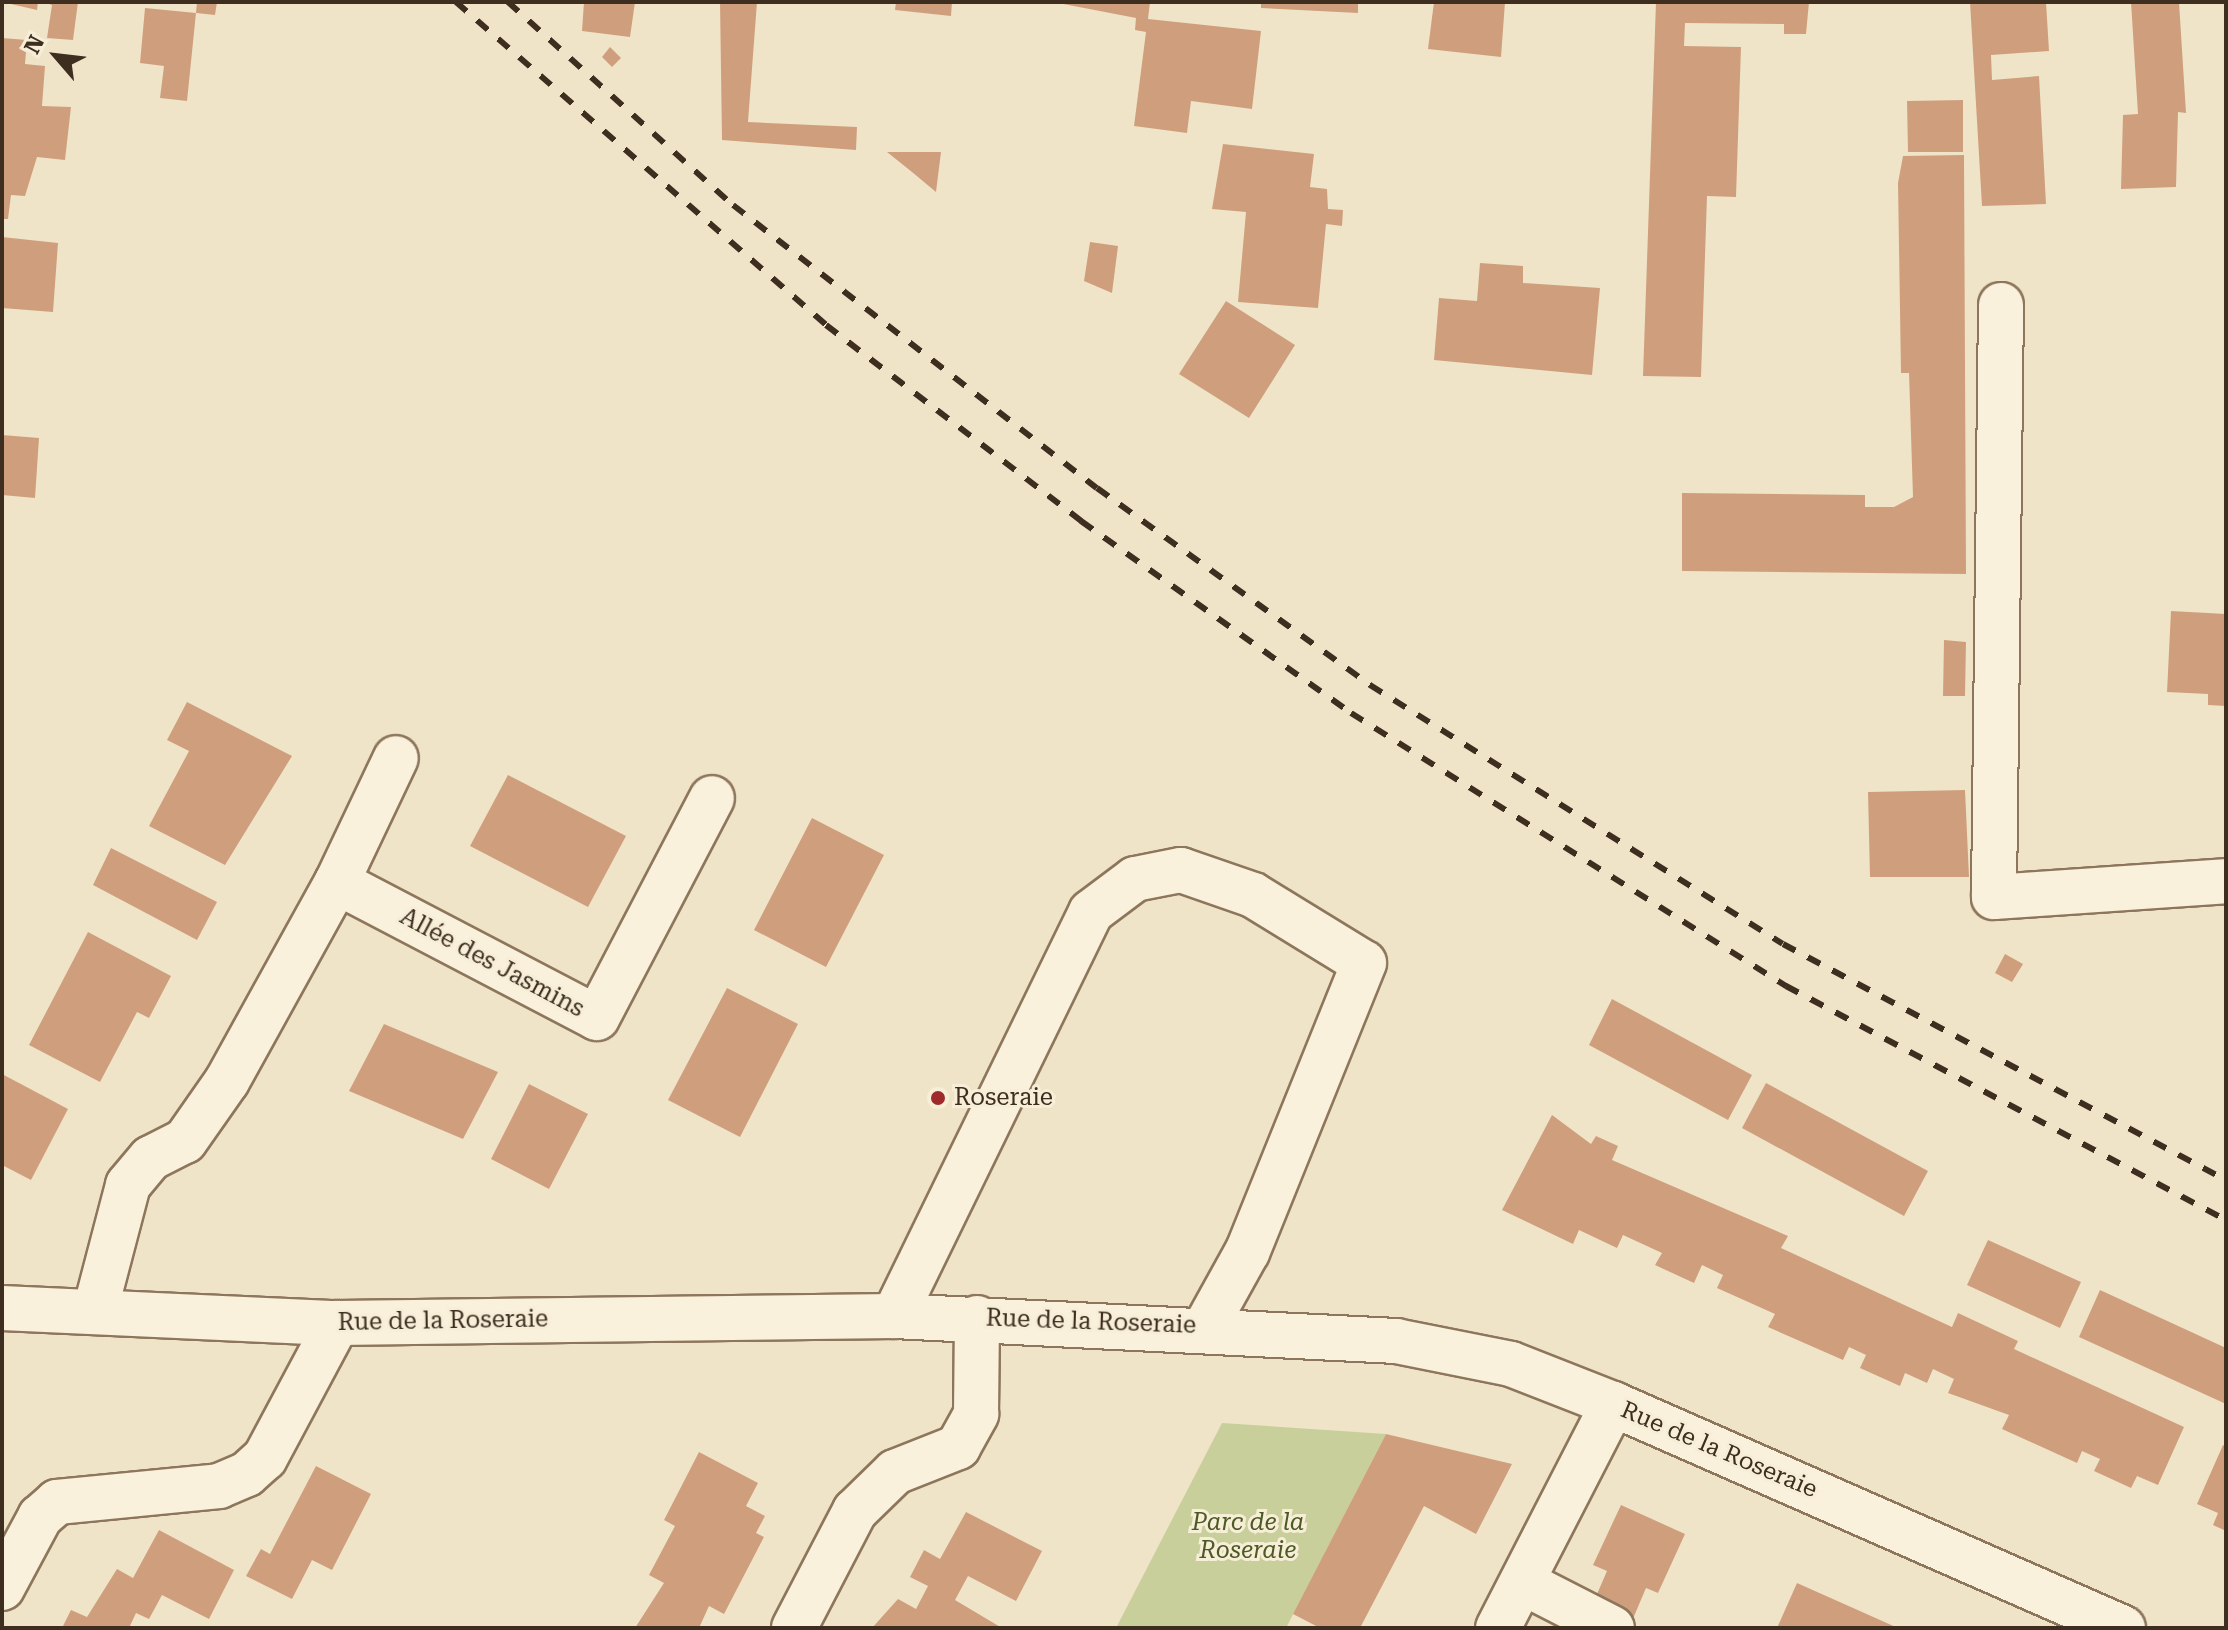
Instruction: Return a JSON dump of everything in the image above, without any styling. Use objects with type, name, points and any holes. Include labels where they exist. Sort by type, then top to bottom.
[{"type":"street","points":[[2001,305],[1994,897],[2226,881]]},
{"type":"street","points":[[95,1311],[128,1185],[151,1158],[185,1141],[227,1081],[337,882],[396,758]]},
{"type":"street","name":"Allée des Jasmins","points":[[337,882],[597,1018],[712,798]]},
{"type":"street","points":[[894,1316],[1091,912],[1135,879],[1181,870],[1253,895],[1364,963],[1247,1252],[1206,1326]]},
{"type":"street","name":"Rue de la Roseraie","points":[[2,1308],[337,1323],[894,1316],[1206,1326],[1396,1341],[1511,1364],[1613,1404],[2123,1628]]},
{"type":"street","points":[[794,1628],[855,1511],[895,1472],[958,1447],[976,1414],[977,1318]]},
{"type":"street","points":[[2,1588],[40,1517],[57,1502],[219,1486],[247,1474],[265,1458],[337,1323]]},
{"type":"street","points":[[1498,1628],[1613,1404]]},
{"type":"street","points":[[1522,1582],[1612,1628]]},
{"type":"green space","name":"Parc de la Roseraie","points":[[1222,1423],[1386,1434],[1286,1628],[1116,1628]]},
{"type":"building","points":[[2,2],[38,2],[37,10]]},
{"type":"building","points":[[43,2],[78,2],[73,40],[47,38],[52,5]]},
{"type":"building","points":[[197,2],[217,2],[215,15],[196,13]]},
{"type":"building","points":[[584,2],[635,2],[630,37],[582,31]]},
{"type":"building","points":[[720,2],[757,2],[748,122],[857,127],[856,150],[722,140]]},
{"type":"building","points":[[896,2],[952,2],[951,16],[895,10]]},
{"type":"building","points":[[1053,2],[1150,2],[1148,19],[1261,31],[1252,109],[1191,101],[1187,133],[1134,126],[1146,32],[1135,30],[1136,18]]},
{"type":"building","points":[[1261,2],[1358,2],[1358,13],[1261,8]]},
{"type":"building","points":[[1434,2],[1505,2],[1501,57],[1428,49]]},
{"type":"building","points":[[1656,2],[1809,2],[1806,34],[1784,34],[1784,24],[1685,23],[1684,46],[1741,47],[1736,197],[1707,196],[1701,377],[1643,376]]},
{"type":"building","points":[[1970,2],[2046,2],[2049,51],[1991,55],[1992,80],[2039,76],[2046,204],[1982,206]]},
{"type":"building","points":[[2131,2],[2179,2],[2186,113],[2178,112],[2176,187],[2121,189],[2123,115],[2138,114]]},
{"type":"building","points":[[145,8],[196,13],[187,101],[160,98],[164,66],[140,63]]},
{"type":"building","points":[[2,38],[27,40],[25,64],[45,66],[42,106],[71,107],[65,160],[37,157],[25,196],[11,195],[8,219],[2,219]]},
{"type":"building","points":[[610,47],[621,58],[612,67],[602,57]]},
{"type":"building","points":[[1963,100],[1963,152],[1908,152],[1907,101]]},
{"type":"building","points":[[1223,144],[1314,154],[1310,187],[1327,189],[1328,209],[1343,210],[1342,226],[1326,224],[1318,308],[1238,302],[1246,212],[1212,209]]},
{"type":"building","points":[[887,152],[941,152],[936,192],[912,172]]},
{"type":"building","points":[[1964,155],[1966,574],[1682,571],[1682,493],[1865,495],[1865,507],[1894,507],[1913,497],[1909,373],[1901,373],[1898,183],[1903,156]]},
{"type":"building","points":[[2,237],[58,243],[53,312],[2,308]]},
{"type":"building","points":[[1090,242],[1118,246],[1112,293],[1084,281]]},
{"type":"building","points":[[1480,263],[1523,266],[1523,283],[1600,288],[1592,375],[1434,360],[1439,298],[1477,301]]},
{"type":"building","points":[[1226,301],[1295,345],[1249,418],[1179,374]]},
{"type":"building","points":[[2,435],[39,438],[35,498],[2,495]]},
{"type":"building","points":[[2171,611],[2226,614],[2226,706],[2208,705],[2208,694],[2167,692]]},
{"type":"building","points":[[1944,640],[1966,642],[1965,696],[1943,696]]},
{"type":"building","points":[[187,702],[292,756],[225,865],[149,826],[189,751],[167,740]]},
{"type":"building","points":[[508,775],[626,836],[588,907],[470,846]]},
{"type":"building","points":[[1965,790],[1969,877],[1870,877],[1868,792]]},
{"type":"building","points":[[812,818],[884,855],[826,967],[754,930]]},
{"type":"building","points":[[111,848],[217,902],[197,940],[93,885]]},
{"type":"building","points":[[88,932],[171,976],[149,1018],[137,1012],[100,1082],[29,1045]]},
{"type":"building","points":[[2005,954],[2023,964],[2012,982],[1995,973]]},
{"type":"building","points":[[727,988],[798,1024],[740,1137],[668,1100]]},
{"type":"building","points":[[1612,999],[1752,1075],[1728,1120],[1589,1045]]},
{"type":"building","points":[[384,1024],[498,1072],[463,1139],[349,1091]]},
{"type":"building","points":[[2,1074],[68,1109],[31,1180],[2,1165]]},
{"type":"building","points":[[1766,1083],[1928,1171],[1904,1216],[1742,1128]]},
{"type":"building","points":[[529,1084],[588,1114],[549,1189],[491,1159]]},
{"type":"building","points":[[1552,1115],[1591,1144],[1596,1136],[1618,1146],[1612,1160],[1788,1236],[1781,1248],[1952,1327],[1958,1313],[2018,1341],[2014,1349],[2184,1427],[2158,1485],[2137,1476],[2131,1488],[2094,1471],[2100,1459],[2082,1451],[2077,1463],[2002,1429],[2009,1415],[1948,1393],[1954,1379],[1933,1369],[1927,1383],[1905,1373],[1900,1386],[1860,1368],[1866,1355],[1849,1347],[1843,1360],[1768,1327],[1775,1314],[1717,1288],[1723,1275],[1702,1265],[1694,1283],[1655,1265],[1662,1253],[1623,1235],[1617,1248],[1579,1230],[1573,1244],[1502,1210]]},
{"type":"building","points":[[1988,1240],[2081,1282],[2060,1328],[1967,1285]]},
{"type":"building","points":[[2100,1290],[2226,1348],[2226,1404],[2079,1337]]},
{"type":"building","points":[[1386,1434],[1512,1464],[1476,1534],[1424,1506],[1360,1628],[1320,1628],[1293,1614]]},
{"type":"building","points":[[2223,1445],[2226,1447],[2226,1531],[2213,1525],[2218,1513],[2197,1504]]},
{"type":"building","points":[[699,1452],[758,1483],[746,1506],[765,1516],[756,1533],[764,1537],[724,1614],[709,1606],[699,1628],[635,1628],[664,1583],[649,1575],[675,1526],[664,1520]]},
{"type":"building","points":[[316,1466],[371,1494],[332,1570],[312,1560],[292,1599],[246,1576],[261,1549],[270,1554]]},
{"type":"building","points":[[1621,1505],[1685,1534],[1658,1593],[1646,1588],[1632,1621],[1594,1601],[1607,1571],[1593,1565]]},
{"type":"building","points":[[966,1512],[1042,1551],[1016,1601],[968,1576],[955,1600],[1002,1628],[872,1628],[898,1599],[916,1609],[928,1586],[910,1577],[924,1550],[940,1559]]},
{"type":"building","points":[[159,1530],[234,1570],[209,1619],[162,1595],[149,1619],[136,1613],[129,1628],[62,1628],[71,1610],[87,1617],[117,1569],[133,1578]]},
{"type":"building","points":[[1797,1583],[1898,1628],[1777,1628]]},
{"type":"railway","points":[[456,2],[826,325],[1081,521],[1351,713],[1786,986],[2226,1220]]},
{"type":"railway","points":[[508,2],[733,205],[1097,488],[1370,685],[1783,944],[2226,1180]]},
{"type":"place","name":"Roseraie","points":[[938,1098]]}]
